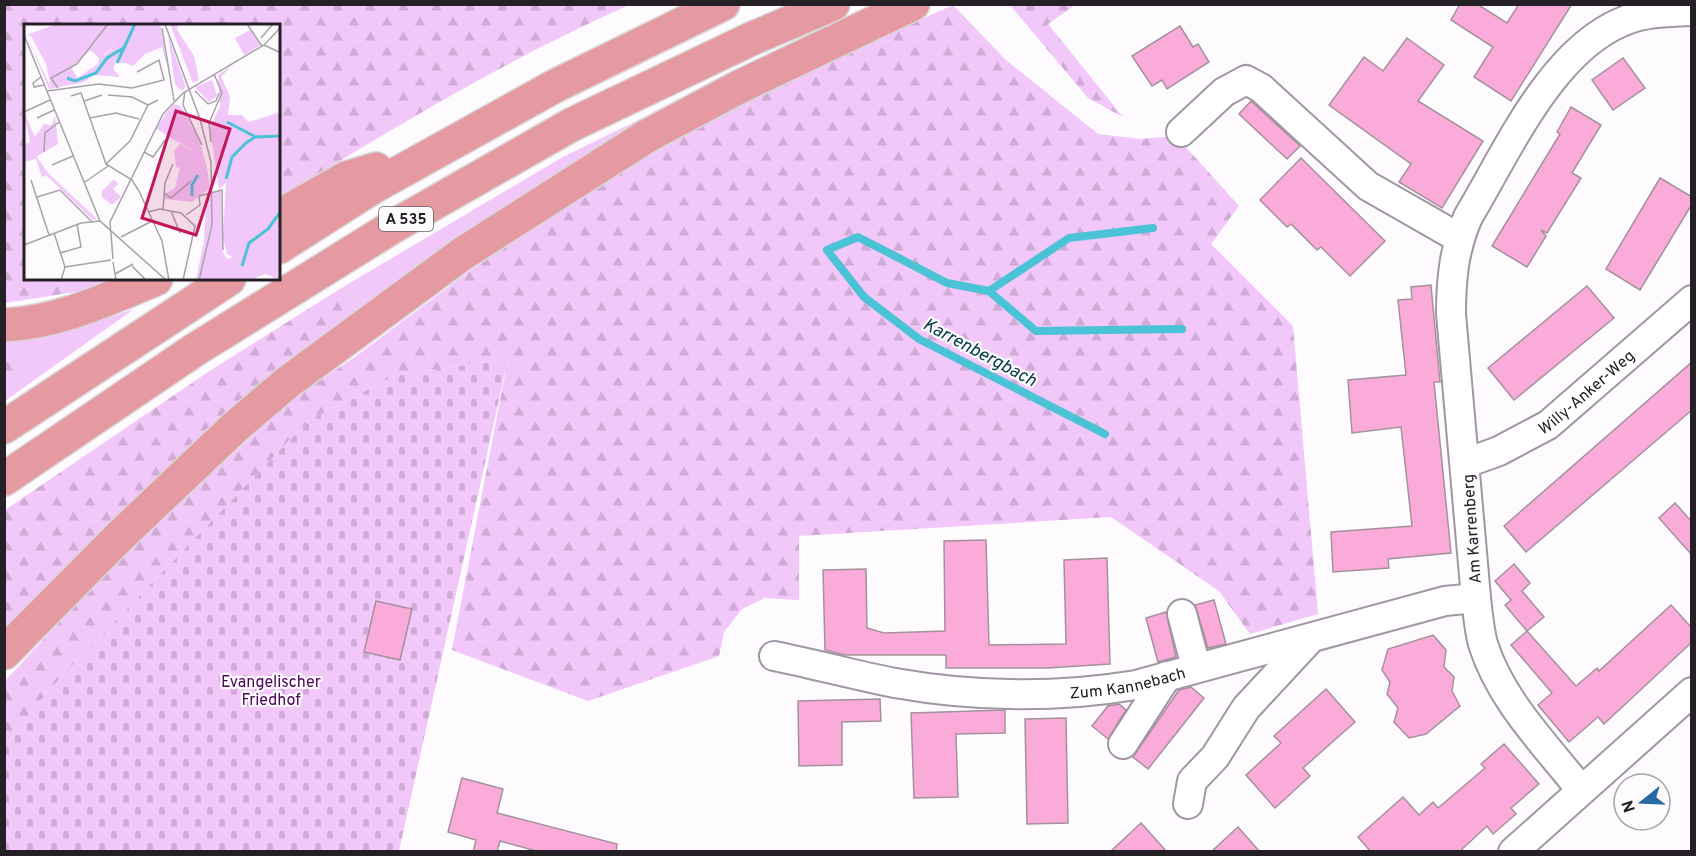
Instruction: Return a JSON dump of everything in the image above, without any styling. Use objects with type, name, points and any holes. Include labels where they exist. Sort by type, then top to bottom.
[{"type":"highway","name":"A 535","points":[[280,246],[435,152],[555,86],[723,4]]},
{"type":"highway","name":"A 535","points":[[4,479],[196,349],[404,220],[570,125],[751,39],[833,4]]},
{"type":"highway","points":[[4,653],[120,536],[235,427],[288,382],[462,254],[647,136],[739,87],[913,4]]},
{"type":"highway","points":[[280,215],[346,178],[435,152]]},
{"type":"highway","points":[[4,325],[22,324],[95,305],[154,280]]},
{"type":"highway","points":[[4,427],[227,280]]},
{"type":"street","name":"Am Karrenberg","points":[[1581,790],[1517,712],[1498,682],[1482,642],[1476,598],[1466,463],[1451,314],[1451,276],[1458,238],[1468,217],[1551,79],[1575,51],[1598,34],[1625,20],[1650,14],[1692,11]]},
{"type":"street","points":[[1181,132],[1224,92],[1246,80],[1261,88],[1368,186],[1458,238]]},
{"type":"street","name":"Willy-Anker-Weg","points":[[1466,463],[1500,451],[1548,424],[1692,300]]},
{"type":"street","name":"Zum Kannebach","points":[[774,656],[896,683],[971,693],[1092,692],[1167,676],[1445,602],[1476,598]]},
{"type":"street","points":[[1182,614],[1196,667]]},
{"type":"street","points":[[1188,804],[1192,781],[1215,757],[1246,708],[1310,639]]},
{"type":"street","points":[[1122,744],[1167,676]]},
{"type":"street","points":[[1513,852],[1692,692]]},
{"type":"green space","points":[[5,5],[629,5],[495,71],[408,120],[280,197],[280,24],[24,24],[24,280],[108,280],[88,290],[5,303]]},
{"type":"green space","points":[[953,5],[1006,60],[1098,134],[1140,139],[1176,136],[1239,206],[1211,244],[1293,326],[1318,614],[1250,634],[1219,591],[1111,517],[799,536],[799,600],[765,598],[742,609],[724,632],[719,656],[588,701],[452,650],[508,359],[396,375],[308,421],[50,689],[5,746],[5,681],[129,547],[298,395],[355,357],[471,270],[656,149],[747,97]]},
{"type":"green space","points":[[1010,5],[1075,5],[1048,24],[1123,117],[1088,98]]},
{"type":"green space","points":[[677,101],[571,166],[361,310],[343,287],[563,157]]},
{"type":"green space","points":[[343,287],[361,310],[5,631],[5,510],[208,372]]},
{"type":"green space","points":[[134,309],[5,401],[4,382],[29,367],[5,352],[5,341],[54,333]]},
{"type":"green space","points":[[5,352],[30,367],[4,382]]},
{"type":"green space","name":"Evangelischer Friedhof","points":[[508,359],[399,851],[5,852],[5,746],[50,689],[308,421],[396,375]]},
{"type":"building","points":[[1460,4],[1477,4],[1507,23],[1519,4],[1572,4],[1511,101],[1474,77],[1493,47],[1451,20]]},
{"type":"building","points":[[1180,26],[1193,47],[1198,44],[1209,62],[1167,89],[1162,80],[1152,86],[1132,56]]},
{"type":"building","points":[[1407,38],[1444,65],[1418,101],[1483,141],[1442,208],[1399,182],[1411,164],[1329,105],[1364,57],[1383,71]]},
{"type":"building","points":[[1623,58],[1645,88],[1613,110],[1592,80]]},
{"type":"building","points":[[1251,101],[1300,146],[1287,159],[1239,114]]},
{"type":"building","points":[[1571,107],[1601,125],[1572,173],[1581,178],[1547,233],[1541,230],[1546,236],[1527,267],[1492,246],[1560,134],[1557,132]]},
{"type":"building","points":[[1301,158],[1385,241],[1350,276],[1321,247],[1317,250],[1291,224],[1287,227],[1260,200]]},
{"type":"building","points":[[1660,178],[1692,197],[1692,204],[1640,290],[1606,269]]},
{"type":"building","points":[[1431,285],[1440,382],[1434,382],[1451,553],[1388,559],[1389,568],[1333,572],[1331,532],[1412,526],[1401,427],[1352,433],[1348,380],[1406,375],[1398,300],[1412,299],[1411,287]]},
{"type":"building","points":[[1587,286],[1614,318],[1514,400],[1488,368]]},
{"type":"building","points":[[1692,362],[1692,410],[1526,552],[1504,526]]},
{"type":"building","points":[[1675,503],[1692,522],[1692,555],[1659,518]]},
{"type":"building","points":[[986,540],[989,645],[1066,644],[1064,560],[1107,558],[1110,664],[1047,668],[946,668],[946,655],[844,655],[825,650],[823,570],[866,569],[867,628],[884,633],[945,631],[944,541]]},
{"type":"building","points":[[1514,564],[1530,583],[1522,591],[1544,617],[1527,631],[1505,605],[1511,600],[1495,581]]},
{"type":"building","points":[[1214,600],[1226,644],[1208,648],[1195,605]]},
{"type":"building","points":[[376,601],[412,609],[400,660],[364,652]]},
{"type":"building","points":[[1671,605],[1692,628],[1692,642],[1604,724],[1598,717],[1569,742],[1538,705],[1552,693],[1511,645],[1527,631],[1576,686],[1597,668],[1599,671]]},
{"type":"building","points":[[1166,612],[1176,657],[1158,662],[1146,618]]},
{"type":"building","points":[[1433,635],[1446,650],[1444,667],[1454,677],[1452,691],[1460,706],[1426,734],[1409,738],[1394,722],[1398,708],[1387,694],[1390,682],[1382,670],[1388,649]]},
{"type":"building","points":[[1191,687],[1204,698],[1148,769],[1133,757],[1179,690]]},
{"type":"building","points":[[1326,689],[1355,722],[1303,768],[1310,776],[1275,808],[1246,775],[1281,743],[1274,736]]},
{"type":"building","points":[[880,699],[881,721],[842,722],[842,765],[799,766],[798,701]]},
{"type":"building","points":[[1119,704],[1126,710],[1108,739],[1092,726],[1108,706]]},
{"type":"building","points":[[1005,710],[1005,733],[956,734],[958,797],[914,798],[911,713]]},
{"type":"building","points":[[1066,718],[1068,823],[1027,824],[1025,719]]},
{"type":"building","points":[[1504,744],[1539,784],[1511,808],[1516,814],[1493,834],[1487,826],[1459,852],[1371,852],[1358,837],[1403,797],[1419,815],[1433,802],[1438,808],[1485,768],[1481,764]]},
{"type":"building","points":[[462,778],[503,789],[497,813],[617,844],[616,852],[540,852],[500,841],[497,852],[473,852],[476,840],[448,832]]},
{"type":"building","points":[[1141,823],[1167,852],[1110,852]]},
{"type":"building","points":[[1238,827],[1260,852],[1211,852]]},
{"type":"waterway","name":"Karrenbergbach","points":[[1105,434],[919,339],[864,297],[827,250],[858,237],[947,283],[989,291],[1069,238],[1153,228]]},
{"type":"waterway","name":"Karrenbergbach","points":[[989,291],[1036,331],[1182,329]]}]
